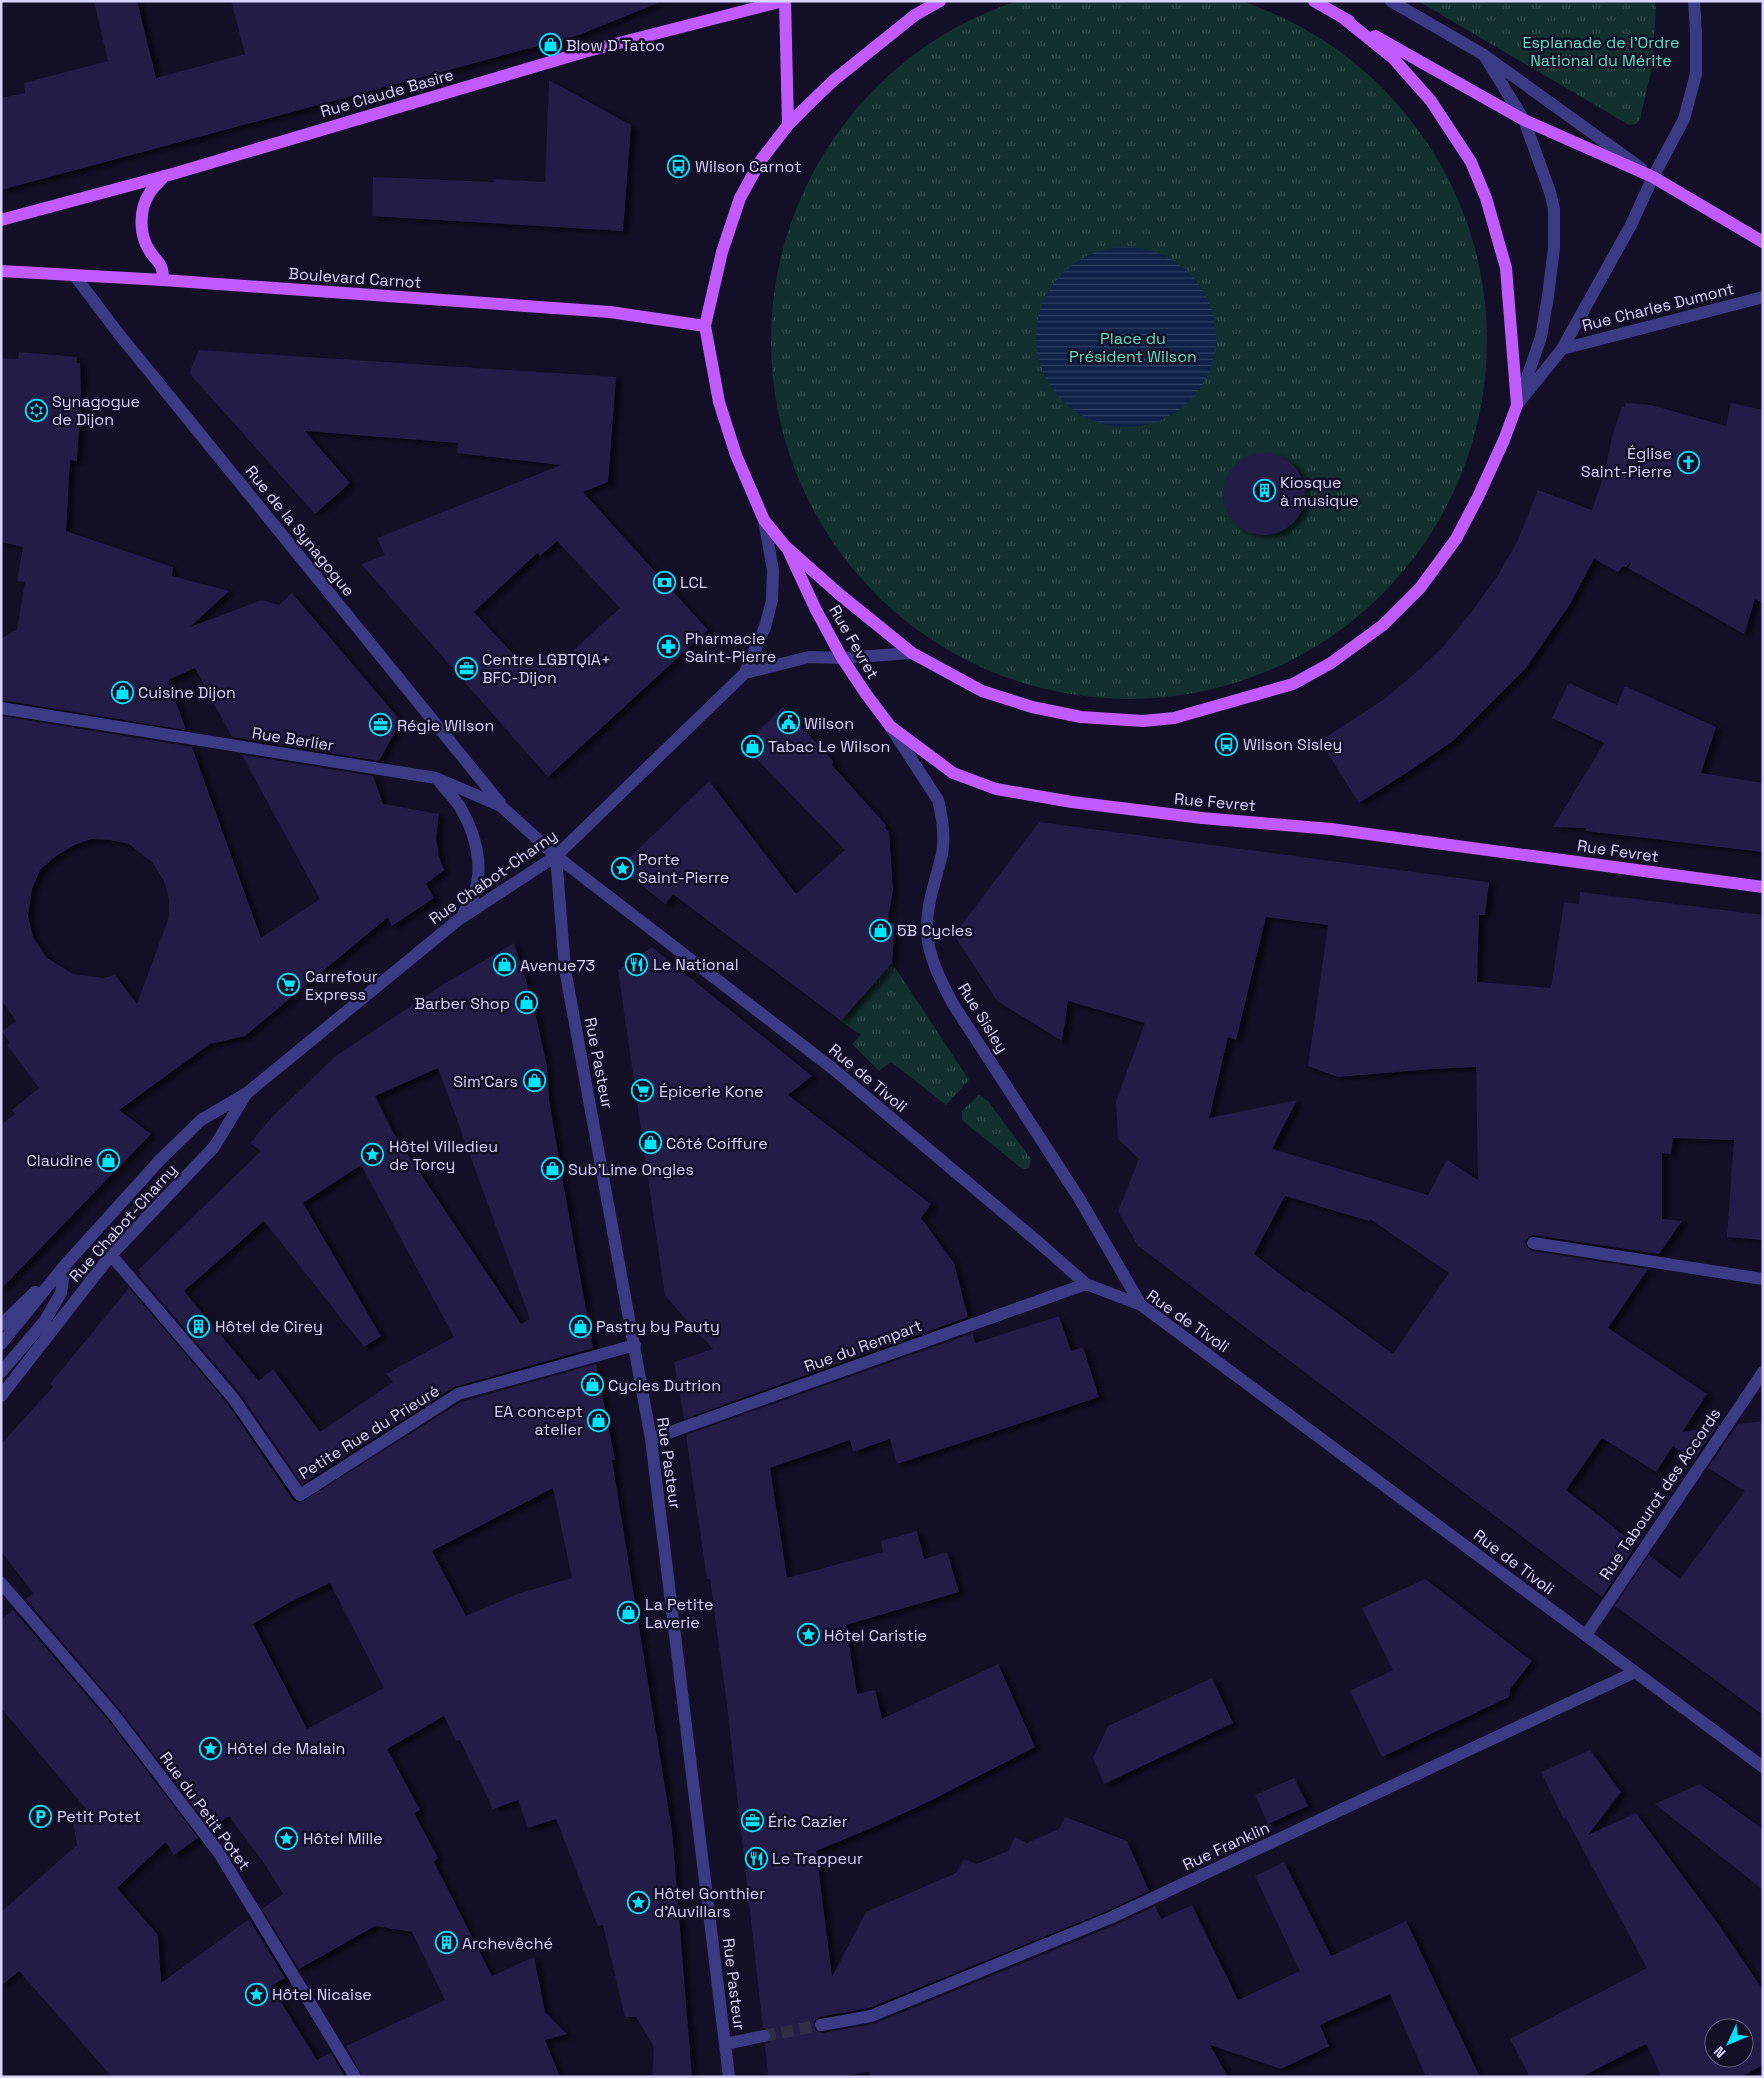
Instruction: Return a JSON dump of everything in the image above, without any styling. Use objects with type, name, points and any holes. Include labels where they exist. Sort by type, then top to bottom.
[{"type":"main road","points":[[784,1],[788,125]]},
{"type":"main road","name":"Rue Claude Basire","points":[[1,220],[164,176],[584,52],[784,1]]},
{"type":"main road","points":[[940,1],[916,16],[834,80],[788,125],[761,160],[740,198],[722,252],[705,326],[719,402],[736,455],[764,520],[785,546],[839,594],[912,653],[982,691],[1032,708],[1081,717],[1143,721],[1174,718],[1293,684],[1331,663],[1383,625],[1420,588],[1456,539],[1489,473],[1516,405],[1506,268],[1486,198],[1471,162],[1431,101],[1393,58],[1342,17]]},
{"type":"main road","points":[[1314,1],[1524,120],[1653,177],[1763,242]]},
{"type":"main road","points":[[163,280],[163,268],[148,248],[142,232],[142,213],[148,194],[164,176]]},
{"type":"main road","name":"Boulevard Carnot","points":[[1,271],[163,280],[610,312],[705,326]]},
{"type":"main road","name":"Rue Fevret","points":[[785,546],[842,658],[890,726],[953,773],[996,789],[1072,802],[1202,818],[1331,829],[1763,887]]},
{"type":"street","points":[[1391,1],[1484,55],[1653,177]]},
{"type":"street","points":[[1516,405],[1562,349],[1631,225],[1653,177],[1684,119],[1696,74],[1694,1]]},
{"type":"street","points":[[1484,55],[1524,120],[1550,192],[1554,209],[1554,248],[1541,337],[1530,373],[1516,405]]},
{"type":"street","name":"Rue de la Synagogue","points":[[75,276],[118,333],[501,806]]},
{"type":"street","name":"Rue Charles Dumont","points":[[1562,349],[1763,297]]},
{"type":"street","name":"Rue Chabot-Charny","points":[[1,1344],[65,1265],[160,1160],[201,1120],[247,1093],[458,920],[556,856],[745,673],[765,627],[772,600],[773,570],[764,520]]},
{"type":"street","points":[[745,673],[809,658],[842,658],[912,653]]},
{"type":"street","name":"Rue Berlier","points":[[1,708],[436,778],[501,806],[556,856]]},
{"type":"street","name":"Rue Sisley","points":[[890,726],[938,800],[941,813],[942,851],[930,900],[927,934],[940,980],[953,1004],[1079,1198],[1141,1305]]},
{"type":"street","points":[[436,778],[459,806],[471,829],[478,854],[478,883],[472,901],[458,920]]},
{"type":"street","name":"Rue de Tivoli","points":[[556,856],[832,1068],[1086,1284],[1141,1305],[1763,1767]]},
{"type":"street","name":"Rue Pasteur","points":[[556,856],[565,969],[651,1439],[729,2077]]},
{"type":"street","name":"Rue Chabot-Charny","points":[[1,1396],[111,1255],[214,1147],[247,1093]]},
{"type":"street","points":[[1533,1243],[1763,1279]]},
{"type":"street","name":"Petite Rue du Prieuré","points":[[111,1255],[233,1398],[300,1495],[458,1394],[635,1345]]},
{"type":"street","points":[[1,1325],[65,1265]]},
{"type":"street","name":"Rue Chabot-Charny","points":[[1,1372],[44,1322],[61,1293],[65,1265]]},
{"type":"street","name":"Petite Rue du Prieuré","points":[[130,1268],[237,1395],[301,1488],[458,1390],[601,1350]]},
{"type":"street","name":"Rue du Rempart","points":[[651,1439],[1086,1284]]},
{"type":"street","name":"Rue Tabourot des Accords","points":[[1586,1636],[1763,1372]]},
{"type":"street","name":"Rue du Petit Potet","points":[[1,1583],[114,1715],[219,1853],[355,2077]]},
{"type":"street","name":"Rue Franklin","points":[[821,2025],[871,2016],[1110,1918],[1635,1672]]},
{"type":"street","points":[[725,2044],[764,2036]]},
{"type":"green space","name":"Place du Président Wilson","points":[[1129,-17],[1199,-10],[1233,-2],[1266,10],[1298,25],[1328,43],[1356,64],[1382,88],[1406,114],[1427,142],[1445,172],[1460,204],[1472,237],[1480,271],[1487,341],[1480,411],[1472,445],[1460,478],[1445,510],[1427,540],[1406,568],[1382,594],[1356,618],[1328,639],[1298,657],[1266,672],[1233,684],[1199,692],[1129,699],[1059,692],[1025,684],[992,672],[960,657],[930,639],[902,618],[876,594],[852,568],[831,540],[813,510],[798,478],[786,445],[778,411],[771,341],[778,271],[786,237],[798,204],[813,172],[831,142],[852,114],[876,88],[902,64],[930,43],[960,25],[992,10],[1025,-2],[1059,-10]]},
{"type":"green space","name":"Esplanade de l'Ordre National du Mérite","points":[[1418,1],[1654,1],[1656,8],[1652,67],[1640,119],[1636,124],[1629,125]]},
{"type":"green space","points":[[892,963],[969,1080],[946,1105],[891,1062],[879,1071],[852,1044],[861,1035],[841,1021]]},
{"type":"green space","points":[[979,1095],[988,1101],[1031,1159],[1029,1168],[1024,1169],[1020,1167],[962,1120],[962,1111]]},
{"type":"water","points":[[1117,247],[1135,247],[1160,254],[1176,262],[1190,273],[1201,287],[1209,303],[1216,328],[1216,346],[1209,371],[1201,387],[1190,401],[1176,412],[1152,423],[1135,427],[1117,427],[1100,423],[1076,412],[1056,394],[1040,363],[1036,346],[1036,328],[1040,311],[1051,287],[1069,267],[1100,251]]},
{"type":"building","points":[[94,1],[137,1],[156,78],[245,54],[231,1],[658,1],[658,3],[579,35],[1,190],[1,98],[25,93],[24,83],[108,61]]},
{"type":"building","points":[[549,80],[631,125],[623,231],[372,216],[373,177],[545,182]]},
{"type":"building","points":[[199,350],[616,377],[608,482],[583,492],[708,630],[548,777],[361,564],[385,555],[377,538],[561,465],[457,453],[458,443],[305,431],[350,483],[315,514],[189,373]],"holes":[[[557,541],[620,608],[555,667],[542,653],[526,668],[474,612],[537,553],[540,556]]]},
{"type":"building","points":[[19,352],[77,357],[77,363],[80,363],[81,392],[77,461],[70,460],[66,531],[173,567],[172,576],[229,591],[190,627],[262,600],[279,605],[292,593],[401,721],[379,761],[232,737],[195,668],[168,680],[186,730],[1,700],[1,639],[17,629],[25,582],[17,581],[23,547],[1,542],[1,358],[18,359]]},
{"type":"building","points":[[1626,403],[1651,405],[1726,426],[1731,403],[1763,410],[1763,604],[1755,599],[1744,634],[1628,568],[1631,562],[1626,567],[1623,566],[1618,572],[1594,559],[1570,604],[1526,668],[1454,740],[1359,803],[1320,741],[1383,700],[1444,646],[1498,575],[1516,544],[1538,490],[1592,510],[1604,475],[1613,433],[1622,406],[1625,407]]},
{"type":"building","name":"Kiosque à musique","points":[[1264,453],[1280,456],[1293,465],[1302,478],[1305,494],[1302,510],[1293,523],[1280,532],[1264,535],[1248,532],[1235,523],[1226,510],[1223,494],[1226,478],[1235,465],[1248,456]]},
{"type":"building","points":[[1569,683],[1617,705],[1625,686],[1716,727],[1701,773],[1763,783],[1763,852],[1586,831],[1586,828],[1553,827],[1604,743],[1552,718]]},
{"type":"building","points":[[783,707],[834,762],[832,765],[886,825],[885,828],[889,832],[893,890],[887,924],[895,923],[892,963],[841,1021],[673,894],[665,904],[626,873],[634,867],[627,860],[709,781],[796,894],[845,850],[745,747],[758,734],[757,732]]},
{"type":"building","points":[[1,716],[192,747],[261,938],[320,899],[242,755],[373,776],[383,804],[439,814],[436,837],[439,857],[444,870],[426,884],[434,898],[392,926],[388,917],[245,1036],[210,1044],[119,1110],[151,1134],[1,1289],[1,1125],[15,1114],[12,1110],[39,1088],[7,1045],[10,1043],[2,1031],[16,1021],[1,1000]],"holes":[[[92,839],[129,844],[152,862],[164,881],[169,899],[169,917],[137,1004],[115,975],[104,978],[73,974],[47,958],[33,937],[28,916],[32,889],[40,870],[56,856],[74,845]]]},
{"type":"building","points":[[1039,822],[1489,882],[1485,915],[1479,915],[1477,982],[1551,988],[1564,903],[1579,904],[1580,892],[1763,915],[1763,1240],[1727,1237],[1734,1140],[1673,1138],[1671,1154],[1662,1153],[1662,1219],[1682,1221],[1659,1254],[1534,1235],[1525,1241],[1526,1246],[1532,1251],[1648,1269],[1608,1328],[1707,1394],[1682,1432],[1716,1427],[1694,1460],[1673,1446],[1656,1472],[1602,1438],[1566,1490],[1636,1545],[1602,1597],[1138,1246],[1118,1211],[1139,1159],[1118,1139],[1116,1101],[1145,1023],[1068,1001],[1062,1041],[997,1001],[954,935]],"holes":[[[1266,917],[1328,925],[1308,1066],[1338,1077],[1476,1067],[1478,1180],[1447,1160],[1428,1195],[1272,1149],[1297,1100],[1209,1118],[1228,1037],[1236,1040]],[[1285,1196],[1369,1221],[1370,1219],[1449,1273],[1393,1354],[1307,1291],[1305,1293],[1254,1254]]]},
{"type":"building","points":[[514,943],[532,999],[547,1066],[549,1100],[593,1348],[454,1387],[302,1484],[240,1393],[139,1275],[141,1273],[138,1270],[261,1151],[250,1143],[273,1116],[336,1056],[444,984]],"holes":[[[438,1068],[530,1319],[521,1324],[394,1134],[375,1096]],[[361,1165],[454,1337],[386,1374],[393,1382],[320,1432],[273,1369],[259,1381],[184,1291],[264,1221],[364,1347],[381,1336],[303,1203]]]},
{"type":"building","points":[[652,947],[812,1076],[788,1095],[931,1204],[921,1218],[954,1263],[968,1317],[684,1419],[674,1362],[713,1349],[665,1296],[618,970]]},
{"type":"building","points":[[129,1288],[227,1403],[293,1500],[300,1503],[461,1402],[596,1364],[615,1460],[612,1460],[672,1831],[692,2077],[652,2077],[654,2047],[636,2017],[625,2017],[603,1925],[598,1926],[556,1819],[528,1828],[518,1800],[493,1809],[460,1740],[456,1741],[444,1716],[387,1749],[420,1810],[414,1813],[438,1858],[434,1862],[492,1976],[534,1957],[545,2012],[567,2034],[545,2040],[560,2077],[363,2077],[346,2046],[445,2000],[412,1932],[375,1926],[299,1969],[262,1909],[283,1894],[266,1866],[229,1816],[211,1829],[120,1710],[26,1599],[33,1593],[1,1551],[1,1444],[53,1387],[50,1384]],"holes":[[[553,1488],[572,1578],[517,1594],[466,1616],[432,1551]],[[330,1583],[384,1688],[307,1729],[253,1624],[290,1602]]]},
{"type":"building","points":[[1059,1316],[1071,1351],[1083,1347],[1099,1397],[897,1464],[890,1439],[853,1452],[850,1440],[770,1468],[787,1578],[883,1552],[881,1541],[917,1531],[924,1559],[947,1552],[959,1592],[846,1625],[857,1694],[875,1690],[882,1719],[998,1664],[1035,1747],[932,1800],[816,1851],[832,1977],[866,1912],[956,1873],[964,1859],[977,1864],[1008,1851],[1015,1837],[1027,1843],[1059,1829],[1065,1817],[1127,1841],[1149,1891],[1107,1911],[869,2008],[819,2017],[814,2022],[815,2030],[822,2033],[874,2024],[1113,1926],[1155,1906],[1161,1919],[1192,1905],[1238,2000],[1300,1971],[1255,1876],[1284,1862],[1331,1956],[1406,1921],[1480,2077],[1426,2077],[1390,1994],[1320,2025],[1329,2046],[1281,2069],[1210,2045],[1228,2077],[871,2077],[869,2072],[837,2077],[768,2077],[765,2044],[770,2042],[772,2035],[770,2030],[763,2028],[727,1705],[710,1579],[707,1579],[686,1435],[973,1333],[975,1343]]},
{"type":"building","points":[[1763,1421],[1763,1715],[1615,1606],[1649,1555],[1680,1579],[1745,1491],[1708,1468],[1738,1424]]},
{"type":"building","points":[[1425,1579],[1532,1661],[1510,1689],[1509,1697],[1382,1757],[1350,1691],[1393,1670],[1362,1608]]},
{"type":"building","points":[[13,1610],[108,1720],[198,1838],[174,1855],[166,1842],[117,1888],[158,1935],[161,1983],[249,1919],[285,1978],[271,1986],[317,2060],[331,2053],[345,2077],[112,2077],[19,1971],[1,1986],[1,1912],[77,1845],[73,1823],[86,1809],[1,1708],[1,1620]]},
{"type":"building","points":[[1212,1678],[1233,1723],[1104,1784],[1093,1758],[1108,1726]]},
{"type":"building","points":[[1590,1750],[1621,1792],[1588,1835],[1636,1813],[1719,1925],[1763,1990],[1763,2065],[1741,2077],[1662,2077],[1646,2044],[1581,2077],[1530,2077],[1510,2039],[1647,1968],[1566,1818],[1564,1819],[1541,1772]]},
{"type":"building","points":[[1294,1778],[1308,1806],[1268,1824],[1255,1795]]},
{"type":"building","points":[[1700,1784],[1763,1829],[1763,1890],[1655,1804]]},
{"type":"tunnel","points":[[764,2036],[821,2025]]},
{"type":"place","name":"Blow D Tatoo","points":[[550,45]]},
{"type":"place","name":"Wilson Carnot","points":[[679,166]]},
{"type":"place","name":"Synagogue de Dijon","points":[[36,410]]},
{"type":"place","name":"Église Saint-Pierre","points":[[1688,462]]},
{"type":"place","name":"Kiosque à musique","points":[[1264,491]]},
{"type":"place","name":"LCL","points":[[664,582]]},
{"type":"place","name":"Pharmacie Saint-Pierre","points":[[669,647]]},
{"type":"place","name":"Centre LGBTQIA+ BFC-Dijon","points":[[466,668]]},
{"type":"place","name":"Cuisine Dijon","points":[[122,692]]},
{"type":"place","name":"Wilson","points":[[788,723]]},
{"type":"place","name":"Régie Wilson","points":[[381,725]]},
{"type":"place","name":"Wilson Sisley","points":[[1227,744]]},
{"type":"place","name":"Tabac Le Wilson","points":[[752,746]]},
{"type":"place","name":"Porte Saint-Pierre","points":[[622,868]]},
{"type":"place","name":"5B Cycles","points":[[881,930]]},
{"type":"place","name":"Le National","points":[[637,964]]},
{"type":"place","name":"Avenue73","points":[[504,965]]},
{"type":"place","name":"Carrefour Express","points":[[289,985]]},
{"type":"place","name":"Barber Shop","points":[[526,1003]]},
{"type":"place","name":"Sim'Cars","points":[[534,1081]]},
{"type":"place","name":"Épicerie Kone","points":[[643,1091]]},
{"type":"place","name":"Côté Coiffure","points":[[650,1143]]},
{"type":"place","name":"Hôtel Villedieu de Torcy","points":[[373,1155]]},
{"type":"place","name":"Claudine","points":[[109,1160]]},
{"type":"place","name":"Sub'Lime Ongles","points":[[552,1169]]},
{"type":"place","name":"Hôtel de Cirey","points":[[199,1326]]},
{"type":"place","name":"Pastry by Pauty","points":[[580,1326]]},
{"type":"place","name":"Cycles Dutrion","points":[[592,1385]]},
{"type":"place","name":"EA concept atelier","points":[[599,1420]]},
{"type":"place","name":"La Petite Laverie","points":[[629,1613]]},
{"type":"place","name":"Hôtel Caristie","points":[[808,1635]]},
{"type":"place","name":"Hôtel de Malain","points":[[211,1748]]},
{"type":"place","name":"Petit Potet","points":[[41,1816]]},
{"type":"place","name":"Éric Cazier","points":[[752,1821]]},
{"type":"place","name":"Hôtel Mille","points":[[287,1838]]},
{"type":"place","name":"Le Trappeur","points":[[756,1858]]},
{"type":"place","name":"Hôtel Gonthier d'Auvillars","points":[[638,1902]]},
{"type":"place","name":"Archevêché","points":[[446,1943]]},
{"type":"place","name":"Hôtel Nicaise","points":[[256,1994]]}]
